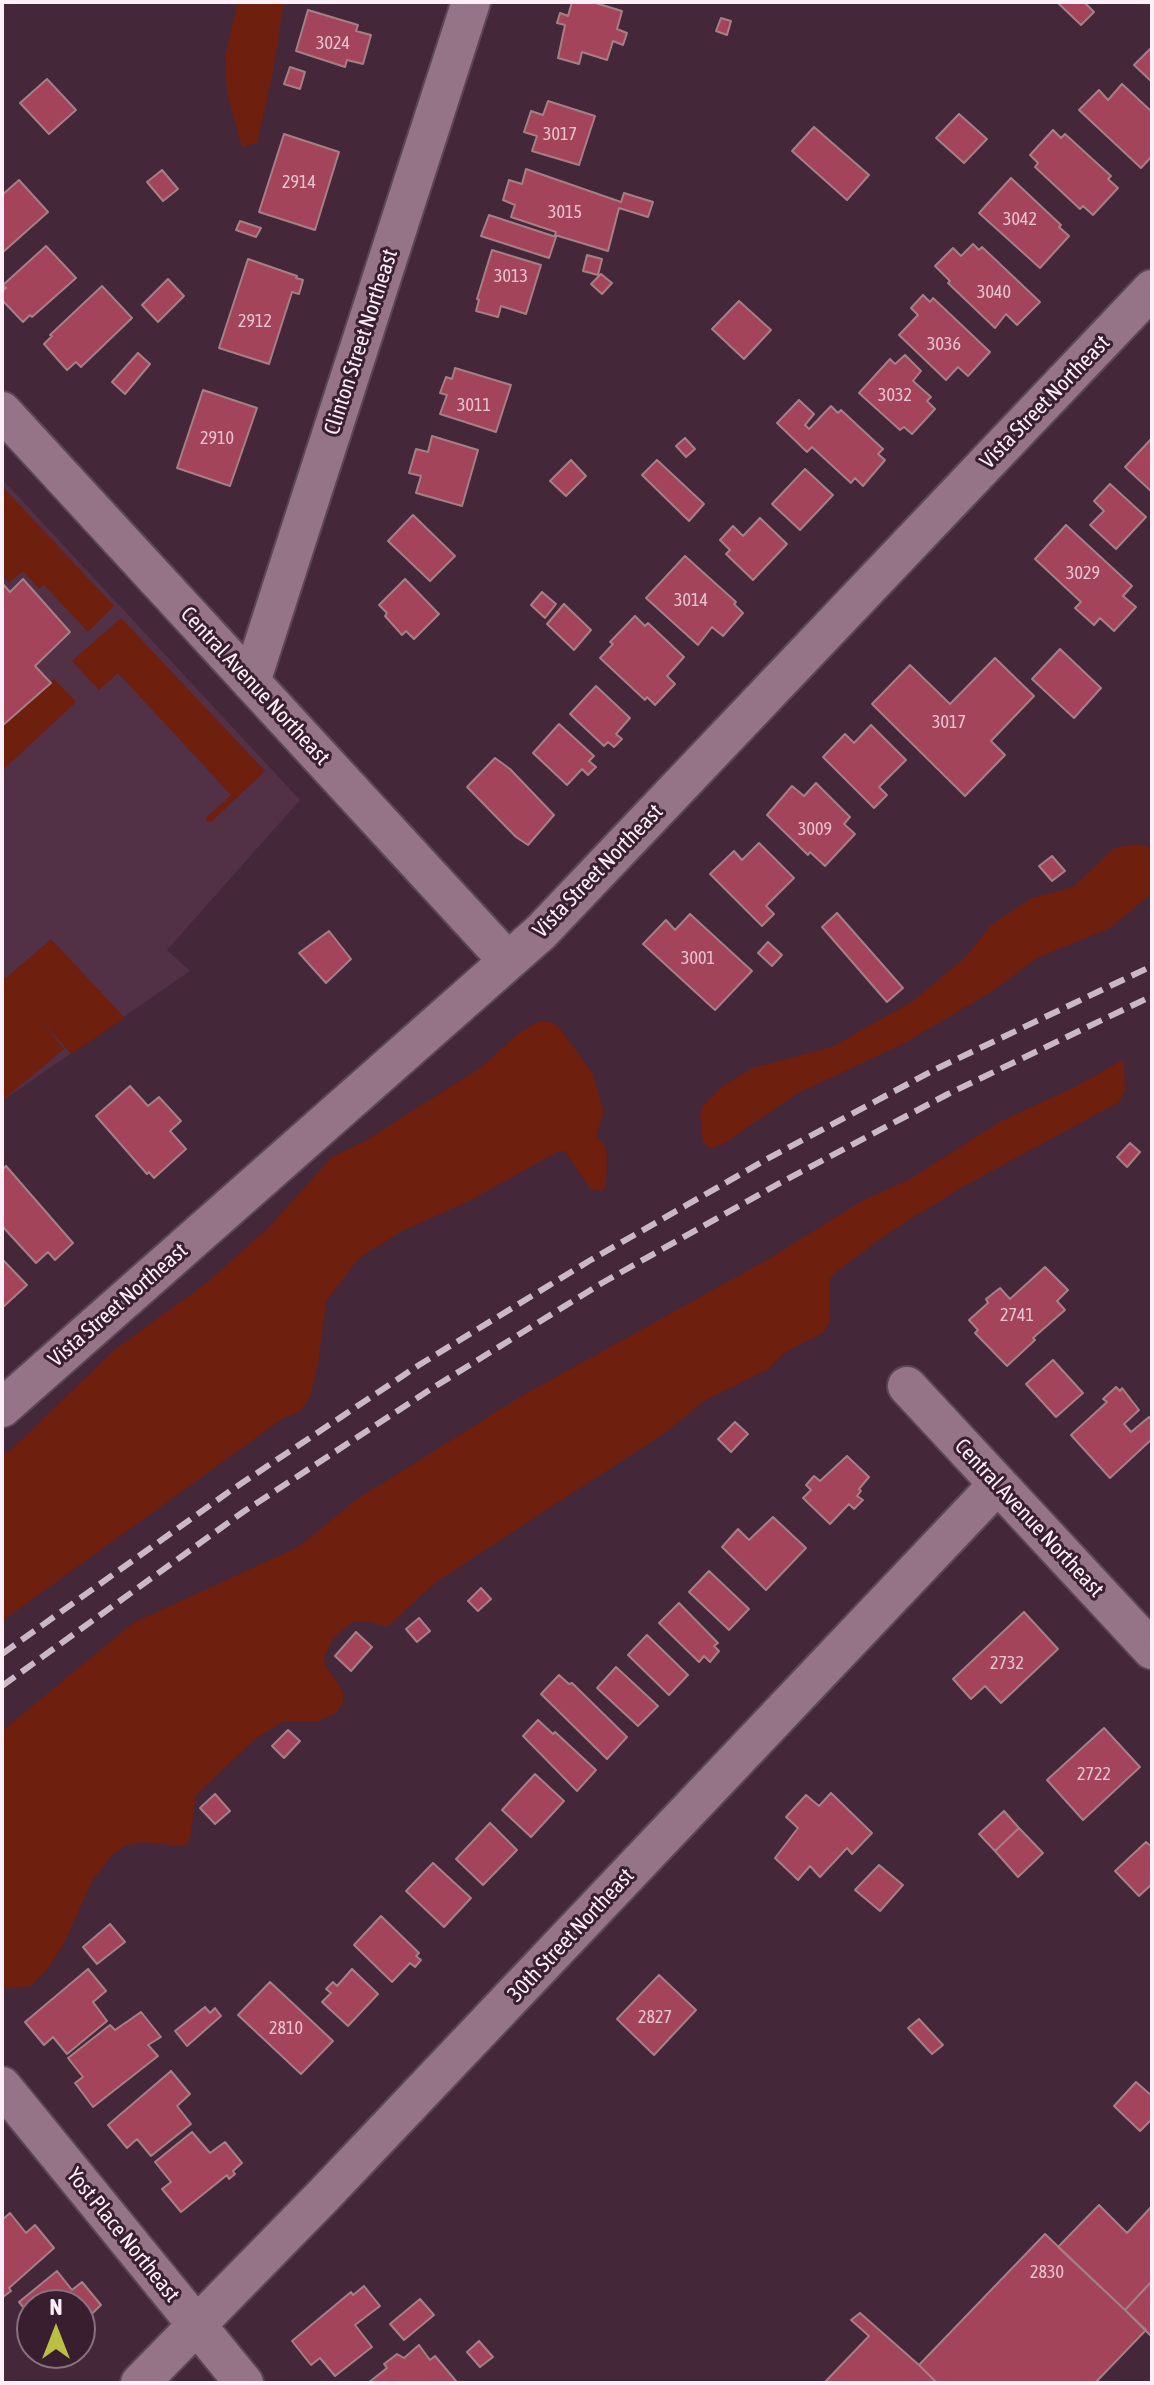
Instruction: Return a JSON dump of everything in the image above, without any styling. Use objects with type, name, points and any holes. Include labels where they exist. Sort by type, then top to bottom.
[{"type":"street","name":"Clinton Street Northeast","points":[[251,682],[471,2]]},
{"type":"street","name":"Vista Street Northeast","points":[[2,1408],[551,921],[1152,289]]},
{"type":"street","name":"Central Avenue Northeast","points":[[2,411],[508,961]]},
{"type":"street","name":"Central Avenue Northeast","points":[[907,1386],[1152,1650]]},
{"type":"street","name":"30th Street Northeast","points":[[140,2383],[998,1484]]},
{"type":"street","name":"Yost Place Northeast","points":[[2,2086],[244,2383]]},
{"type":"shaded area","points":[[238,2],[284,2],[257,143],[242,147],[227,93],[225,57]]},
{"type":"shaded area","points":[[2,479],[300,800],[167,950],[190,971],[2,1101]]},
{"type":"shaded area","points":[[2,486],[114,606],[88,632],[44,585],[39,589],[23,571],[9,583],[2,575]]},
{"type":"shaded area","points":[[121,618],[265,771],[211,822],[206,821],[207,817],[231,795],[118,673],[99,690],[72,661]]},
{"type":"shaded area","points":[[54,679],[76,702],[2,771],[2,727]]},
{"type":"shaded area","points":[[1136,844],[1152,847],[1152,893],[1110,928],[1037,958],[994,990],[905,1043],[796,1094],[725,1143],[711,1148],[703,1143],[700,1115],[703,1106],[723,1086],[752,1068],[832,1047],[913,1001],[967,956],[990,926],[1032,898],[1073,887],[1114,848]]},
{"type":"shaded area","points":[[51,939],[125,1018],[71,1054],[40,1019],[64,1049],[2,1101],[2,975],[6,978]]},
{"type":"shaded area","points":[[540,1021],[553,1023],[561,1030],[592,1073],[604,1112],[596,1136],[605,1146],[607,1155],[606,1187],[600,1191],[590,1189],[565,1151],[557,1152],[467,1202],[402,1231],[359,1258],[326,1301],[318,1364],[310,1397],[299,1412],[285,1417],[2,1621],[2,1455],[11,1450],[113,1351],[209,1281],[269,1227],[332,1157],[365,1141],[480,1068],[518,1034]]},
{"type":"shaded area","points":[[1124,1061],[1125,1091],[1119,1102],[966,1185],[891,1231],[837,1271],[829,1280],[829,1322],[824,1332],[784,1353],[768,1369],[704,1401],[666,1432],[436,1582],[387,1627],[354,1621],[333,1638],[324,1657],[325,1664],[343,1692],[343,1702],[336,1713],[318,1721],[284,1721],[255,1739],[196,1795],[190,1839],[184,1846],[141,1842],[124,1846],[112,1855],[92,1881],[65,1941],[48,1969],[31,1986],[2,1989],[2,1731],[133,1623],[298,1547],[356,1500],[520,1397],[767,1260],[860,1202],[910,1179],[1001,1121]]},
{"type":"building","points":[[572,2],[592,2],[622,11],[617,29],[627,33],[623,45],[613,41],[607,60],[582,52],[579,64],[558,58],[565,25],[557,23],[560,13],[568,16]]},
{"type":"building","points":[[1057,2],[1084,2],[1094,12],[1081,25]]},
{"type":"building","points":[[308,10],[358,25],[356,31],[371,35],[363,64],[347,60],[345,67],[296,51]]},
{"type":"building","points":[[721,18],[731,21],[727,35],[716,31]]},
{"type":"building","points":[[1152,47],[1152,82],[1134,65]]},
{"type":"building","points":[[290,67],[305,72],[300,89],[284,84]]},
{"type":"building","points":[[47,79],[76,110],[49,134],[20,103]]},
{"type":"building","points":[[1122,84],[1152,112],[1152,156],[1141,168],[1079,110],[1099,90],[1108,100]]},
{"type":"building","points":[[548,101],[595,116],[579,165],[532,151],[537,136],[524,132],[531,111],[543,115]]},
{"type":"building","points":[[959,114],[987,139],[964,163],[936,138]]},
{"type":"building","points":[[814,127],[869,175],[847,200],[792,151]]},
{"type":"building","points":[[1053,130],[1061,138],[1065,134],[1111,176],[1108,179],[1118,188],[1093,215],[1083,206],[1080,209],[1035,167],[1038,163],[1030,155]]},
{"type":"building","points":[[284,134],[339,152],[315,230],[259,212]]},
{"type":"building","points":[[526,169],[621,202],[624,193],[653,202],[648,217],[619,208],[608,251],[555,235],[556,232],[511,217],[515,205],[503,200],[509,180],[522,184]]},
{"type":"building","points":[[162,170],[178,189],[163,201],[147,182]]},
{"type":"building","points":[[1011,178],[1069,236],[1040,268],[979,213]]},
{"type":"building","points":[[19,180],[48,212],[2,253],[2,195]]},
{"type":"building","points":[[489,215],[556,237],[549,258],[481,236]]},
{"type":"building","points":[[240,221],[261,228],[256,237],[236,230]]},
{"type":"building","points":[[973,244],[979,250],[982,247],[1040,302],[1017,325],[1006,314],[995,328],[948,283],[950,281],[935,266],[953,248],[961,256]]},
{"type":"building","points":[[46,246],[76,278],[23,322],[2,300],[2,291],[6,288],[3,285]]},
{"type":"building","points":[[492,250],[541,265],[526,314],[501,306],[498,317],[476,311]]},
{"type":"building","points":[[587,255],[602,259],[598,275],[583,271]]},
{"type":"building","points":[[248,259],[303,280],[299,294],[292,292],[269,364],[219,348]]},
{"type":"building","points":[[601,274],[612,283],[602,294],[591,284]]},
{"type":"building","points":[[168,279],[184,296],[158,322],[142,305]]},
{"type":"building","points":[[102,286],[132,318],[81,367],[76,362],[67,370],[44,344]]},
{"type":"building","points":[[923,295],[930,302],[933,298],[990,352],[968,376],[958,367],[946,380],[899,335],[918,315],[911,308]]},
{"type":"building","points":[[739,301],[771,330],[744,359],[712,329]]},
{"type":"building","points":[[138,353],[150,364],[125,394],[112,382]]},
{"type":"building","points":[[905,355],[921,371],[913,381],[931,397],[927,401],[935,409],[912,434],[904,427],[900,430],[859,393],[890,359],[895,364]]},
{"type":"building","points":[[455,368],[511,385],[496,432],[440,414],[447,395],[440,393],[446,377],[452,379]]},
{"type":"building","points":[[203,390],[257,408],[230,486],[177,468]]},
{"type":"building","points":[[799,400],[814,414],[805,425],[809,429],[831,406],[838,413],[841,410],[883,449],[878,454],[885,460],[863,486],[855,478],[851,483],[812,447],[807,452],[777,423]]},
{"type":"building","points":[[432,436],[478,450],[462,506],[416,493],[421,476],[409,473],[416,449],[428,452]]},
{"type":"building","points":[[685,438],[695,449],[686,457],[676,446]]},
{"type":"building","points":[[1152,438],[1152,492],[1125,467]]},
{"type":"building","points":[[571,460],[586,476],[566,496],[550,481]]},
{"type":"building","points":[[657,460],[704,504],[689,521],[642,475]]},
{"type":"building","points":[[805,469],[833,495],[800,530],[772,504]]},
{"type":"building","points":[[1110,484],[1146,517],[1116,549],[1090,525],[1104,511],[1094,501]]},
{"type":"building","points":[[413,515],[455,556],[430,581],[388,541]]},
{"type":"building","points":[[760,518],[787,544],[753,580],[726,554],[730,550],[720,540],[733,526],[743,536]]},
{"type":"building","points":[[1066,525],[1132,586],[1123,596],[1136,607],[1114,631],[1100,618],[1094,625],[1075,608],[1081,602],[1035,559]]},
{"type":"building","points":[[685,556],[736,602],[734,604],[743,613],[723,636],[712,627],[698,645],[646,598]]},
{"type":"building","points":[[23,579],[70,632],[35,666],[51,683],[2,726],[2,583],[10,592]]},
{"type":"building","points":[[405,579],[439,614],[414,639],[406,631],[402,635],[379,605]]},
{"type":"building","points":[[542,592],[556,604],[545,618],[531,605]]},
{"type":"building","points":[[564,604],[591,630],[574,650],[547,624]]},
{"type":"building","points":[[635,616],[645,626],[648,623],[684,657],[667,676],[675,684],[655,705],[647,697],[645,700],[600,658],[613,644],[610,642]]},
{"type":"building","points":[[1060,649],[1101,688],[1074,718],[1032,679]]},
{"type":"building","points":[[995,658],[1034,696],[991,741],[1005,755],[965,796],[872,704],[910,665],[950,704]]},
{"type":"building","points":[[596,686],[630,718],[616,734],[622,739],[614,747],[608,742],[604,746],[570,714]]},
{"type":"building","points":[[559,724],[594,756],[589,761],[596,767],[588,775],[582,769],[567,785],[533,753]]},
{"type":"building","points":[[871,725],[906,760],[879,787],[887,795],[874,808],[823,757],[845,734],[854,743]]},
{"type":"building","points":[[495,758],[510,769],[554,815],[528,845],[516,837],[467,787]]},
{"type":"building","points":[[816,783],[850,817],[844,824],[855,834],[825,866],[810,852],[808,855],[767,815],[792,786],[804,796]]},
{"type":"building","points":[[759,843],[794,878],[766,906],[774,914],[762,926],[710,874],[734,851],[742,860]]},
{"type":"building","points":[[1052,856],[1065,871],[1052,881],[1039,866]]},
{"type":"building","points":[[837,913],[903,988],[887,1002],[822,927]]},
{"type":"building","points":[[690,914],[752,971],[715,1010],[643,944],[666,920],[675,930]]},
{"type":"building","points":[[329,931],[351,959],[326,983],[299,953]]},
{"type":"building","points":[[768,942],[782,955],[772,966],[758,953]]},
{"type":"building","points":[[130,1086],[148,1106],[159,1097],[181,1121],[170,1131],[186,1149],[154,1178],[96,1116]]},
{"type":"building","points":[[1130,1143],[1140,1152],[1127,1167],[1117,1157]]},
{"type":"building","points":[[6,1166],[73,1243],[55,1260],[48,1252],[36,1263],[2,1226],[2,1170]]},
{"type":"building","points":[[2,1259],[27,1285],[2,1308]]},
{"type":"building","points":[[1045,1267],[1068,1290],[1057,1301],[1065,1310],[1007,1366],[975,1333],[978,1330],[969,1320],[988,1303],[986,1299],[1000,1288],[1010,1299]]},
{"type":"building","points":[[1053,1360],[1083,1393],[1056,1417],[1026,1384]]},
{"type":"building","points":[[1116,1387],[1120,1391],[1122,1388],[1139,1410],[1124,1424],[1131,1432],[1149,1417],[1152,1420],[1152,1439],[1110,1478],[1071,1435],[1107,1402],[1103,1399]]},
{"type":"building","points":[[735,1422],[748,1434],[731,1452],[718,1439]]},
{"type":"building","points":[[847,1456],[869,1477],[857,1496],[863,1500],[854,1509],[849,1504],[830,1524],[803,1498],[811,1490],[806,1485],[814,1476],[820,1481]]},
{"type":"building","points":[[773,1517],[806,1548],[766,1590],[722,1547],[738,1529],[749,1540]]},
{"type":"building","points":[[709,1571],[749,1609],[729,1630],[689,1592]]},
{"type":"building","points":[[481,1588],[491,1599],[478,1611],[468,1601]]},
{"type":"building","points":[[679,1603],[718,1643],[714,1646],[719,1651],[710,1662],[704,1656],[699,1662],[659,1623]]},
{"type":"building","points":[[1024,1612],[1058,1649],[1001,1703],[985,1686],[971,1699],[953,1679]]},
{"type":"building","points":[[419,1618],[430,1631],[417,1642],[406,1629]]},
{"type":"building","points":[[356,1632],[372,1647],[351,1671],[335,1656]]},
{"type":"building","points":[[647,1635],[688,1675],[669,1695],[628,1655]]},
{"type":"building","points":[[616,1667],[658,1706],[638,1726],[597,1688]]},
{"type":"building","points":[[559,1675],[569,1684],[572,1683],[627,1737],[607,1759],[541,1694]]},
{"type":"building","points":[[538,1720],[596,1770],[577,1791],[523,1736]]},
{"type":"building","points":[[1104,1728],[1140,1767],[1083,1820],[1047,1780]]},
{"type":"building","points":[[288,1730],[300,1741],[284,1758],[272,1746]]},
{"type":"building","points":[[535,1774],[564,1801],[531,1837],[502,1810]]},
{"type":"building","points":[[831,1793],[872,1833],[852,1854],[847,1848],[820,1877],[810,1866],[798,1880],[775,1858],[798,1828],[786,1817],[806,1795],[819,1806]]},
{"type":"building","points":[[215,1794],[230,1811],[215,1824],[200,1808]]},
{"type":"building","points":[[1004,1811],[1019,1828],[995,1851],[979,1834]]},
{"type":"building","points":[[490,1823],[517,1850],[483,1885],[456,1859]]},
{"type":"building","points":[[1019,1828],[1043,1853],[1018,1877],[995,1851]]},
{"type":"building","points":[[1146,1842],[1152,1847],[1152,1887],[1139,1896],[1115,1871]]},
{"type":"building","points":[[433,1863],[471,1898],[444,1927],[406,1891]]},
{"type":"building","points":[[879,1865],[903,1885],[880,1911],[855,1890]]},
{"type":"building","points":[[381,1916],[419,1953],[416,1956],[421,1960],[415,1967],[410,1963],[392,1982],[354,1945]]},
{"type":"building","points":[[110,1924],[125,1942],[97,1964],[83,1947]]},
{"type":"building","points":[[88,1969],[106,1991],[93,2002],[107,2021],[67,2054],[53,2037],[44,2045],[25,2022]]},
{"type":"building","points":[[352,1969],[378,1994],[348,2026],[322,2002],[331,1993],[326,1989],[333,1982],[337,1986]]},
{"type":"building","points":[[659,1975],[696,2010],[654,2055],[617,2019]]},
{"type":"building","points":[[270,1982],[333,2041],[301,2074],[238,2015]]},
{"type":"building","points":[[205,2007],[210,2013],[215,2008],[221,2016],[187,2046],[175,2031]]},
{"type":"building","points":[[141,2012],[161,2037],[148,2045],[158,2056],[93,2107],[75,2083],[83,2077],[68,2058],[110,2025],[115,2030]]},
{"type":"building","points":[[919,2019],[943,2045],[932,2054],[908,2028]]},
{"type":"building","points":[[171,2071],[190,2094],[177,2106],[191,2124],[151,2156],[137,2139],[127,2148],[108,2125]]},
{"type":"building","points":[[1136,2082],[1152,2096],[1152,2119],[1140,2131],[1114,2106]]},
{"type":"building","points":[[192,2132],[210,2153],[225,2142],[242,2163],[229,2179],[227,2175],[181,2212],[162,2189],[171,2182],[155,2162]]},
{"type":"building","points":[[1099,2205],[1127,2233],[1152,2206],[1152,2281],[1125,2310],[1058,2247]]},
{"type":"building","points":[[10,2213],[26,2233],[35,2225],[54,2248],[3,2297],[2,2220]]},
{"type":"building","points":[[1045,2234],[1146,2330],[1095,2383],[937,2383],[919,2365]]},
{"type":"building","points":[[57,2271],[71,2289],[35,2289]]},
{"type":"building","points":[[1152,2281],[1152,2337],[1125,2310]]},
{"type":"building","points":[[82,2282],[88,2289],[73,2289]]},
{"type":"building","points":[[364,2286],[380,2306],[355,2325],[372,2347],[335,2376],[320,2358],[311,2365],[292,2341],[351,2292],[353,2295]]},
{"type":"building","points":[[420,2299],[434,2315],[404,2340],[390,2324]]},
{"type":"building","points":[[860,2313],[937,2383],[824,2383],[869,2336],[851,2320]]},
{"type":"building","points":[[479,2341],[493,2357],[480,2367],[467,2352]]},
{"type":"building","points":[[419,2345],[430,2360],[435,2356],[456,2381],[454,2383],[368,2383],[387,2368],[384,2364],[397,2354],[404,2358]]},
{"type":"railway","points":[[2,1654],[230,1491],[419,1365],[589,1261],[767,1159],[936,1069],[1152,966]]},
{"type":"railway","points":[[2,1686],[243,1512],[431,1389],[602,1283],[778,1184],[948,1094],[1152,996]]}]
